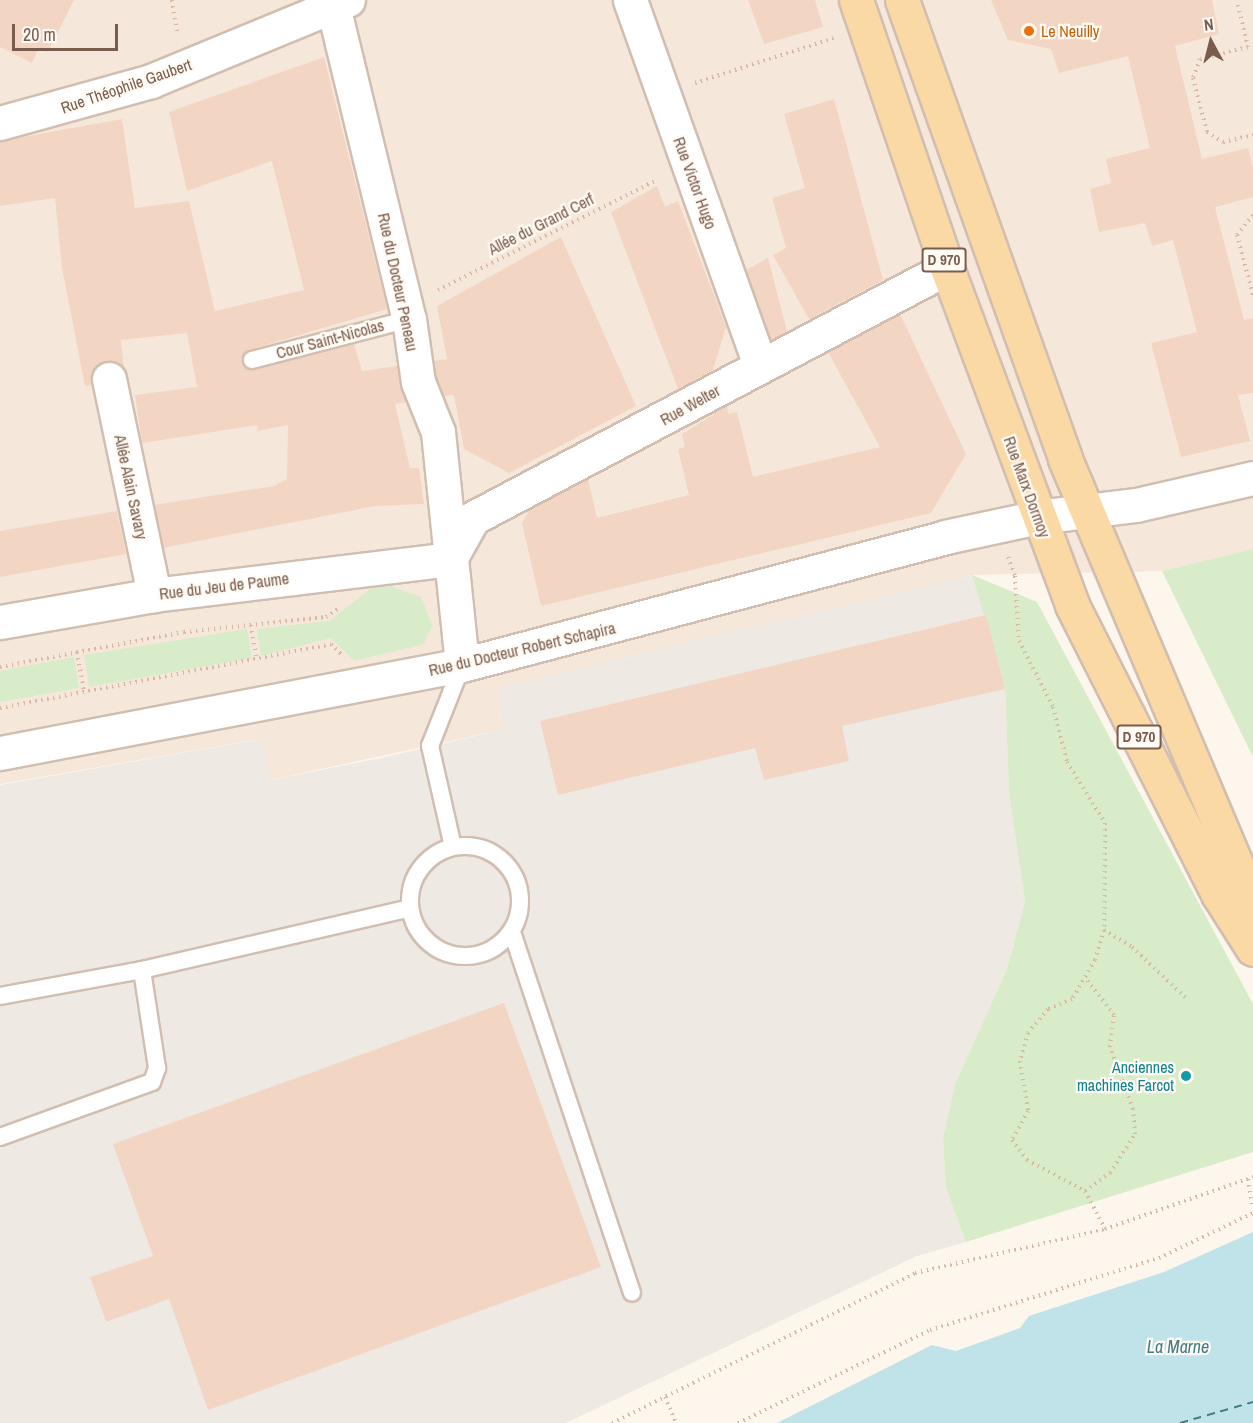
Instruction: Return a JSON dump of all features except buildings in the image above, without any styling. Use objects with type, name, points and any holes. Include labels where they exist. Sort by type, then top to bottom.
[{"type":"main road","name":"D 970","points":[[902,0],[1085,511],[1253,904]]},
{"type":"main road","name":"Rue Marx Dormoy","points":[[860,14],[947,268],[1072,605],[1218,894],[1253,949]]},
{"type":"street","name":"Rue Victor Hugo","points":[[630,0],[760,366]]},
{"type":"street","name":"Rue Théophile Gaubert","points":[[0,123],[151,81],[341,3]]},
{"type":"street","name":"Rue du Docteur Peneau","points":[[341,3],[407,313],[418,382],[438,432],[462,665]]},
{"type":"street","name":"Rue Welter","points":[[450,559],[473,518],[947,268]]},
{"type":"street","name":"Allée Alain Savary","points":[[109,379],[154,595]]},
{"type":"street","name":"Rue du Docteur Robert Schapira","points":[[0,753],[462,665],[1038,517],[1136,505],[1253,478]]},
{"type":"street","name":"Rue du Jeu de Paume","points":[[0,622],[154,595],[450,559]]},
{"type":"lane","name":"Cour Saint-Nicolas","points":[[252,360],[407,313]]},
{"type":"lane","points":[[453,847],[430,746],[462,665]]},
{"type":"lane","points":[[512,932],[486,953],[452,956],[423,938],[410,908],[410,891],[424,863],[453,847],[490,851],[516,878],[521,896],[512,932],[632,1293]]},
{"type":"lane","points":[[0,996],[142,970],[410,908]]},
{"type":"lane","points":[[0,1137],[152,1082],[157,1068],[142,970]]},
{"type":"path","points":[[1238,5],[1251,47],[1200,59],[1193,78],[1207,132],[1223,142],[1253,135]]},
{"type":"path","points":[[663,93],[860,14]]},
{"type":"path","name":"Allée du Grand Cerf","points":[[407,313],[688,164]]},
{"type":"path","points":[[1253,215],[1237,235],[1253,295]]},
{"type":"path","points":[[1007,555],[1015,576],[1019,640],[1053,707],[1067,762],[1104,823],[1104,930],[1087,980],[1072,999],[1048,1009],[1028,1032],[1020,1061],[1028,1111],[1012,1140],[1027,1160],[1085,1191],[1105,1229]]},
{"type":"path","points":[[0,667],[77,652],[251,625],[326,617],[346,603],[367,569]]},
{"type":"path","points":[[251,625],[257,661]]},
{"type":"path","points":[[0,708],[257,661],[332,644],[367,684]]},
{"type":"path","points":[[77,652],[84,693]]},
{"type":"path","points":[[1104,930],[1132,947],[1188,1000]]},
{"type":"path","points":[[1085,1191],[1110,1173],[1135,1134],[1133,1109],[1110,1047],[1114,1015],[1087,980]]},
{"type":"path","points":[[612,1423],[915,1273],[1105,1229],[1250,1178],[1253,1209]]},
{"type":"path","points":[[738,1423],[930,1330],[1159,1258],[1253,1213]]},
{"type":"path","points":[[665,1397],[676,1423]]},
{"type":"shaded area","points":[[0,0],[1253,0],[1253,549],[1162,571],[972,575],[498,688],[502,730],[270,780],[261,739],[0,784]]},
{"type":"shaded area","points":[[972,575],[1005,689],[1009,792],[1025,902],[1007,969],[955,1084],[943,1138],[946,1188],[966,1242],[917,1256],[566,1423],[0,1423],[0,785],[262,739],[271,780],[381,758],[502,730],[498,688]]},
{"type":"green space","points":[[1253,549],[1253,757],[1162,571]]},
{"type":"green space","points":[[972,575],[1037,602],[1253,1004],[1253,1152],[966,1242],[946,1188],[943,1138],[955,1084],[1007,969],[1025,902],[1009,792],[1005,689]]},
{"type":"green space","points":[[391,586],[421,597],[432,625],[424,644],[354,661],[331,638],[261,656],[257,629],[329,621],[373,587]]},
{"type":"green space","points":[[247,629],[252,658],[89,687],[84,655]]},
{"type":"green space","points":[[74,657],[79,688],[0,702],[0,671]]},
{"type":"water","name":"La Marne","points":[[1253,1232],[1253,1423],[777,1423],[932,1345],[956,1351],[1020,1328],[1029,1316],[1164,1272]]},
{"type":"ferry route","points":[[1180,1423],[1253,1402]]},
{"type":"place","name":"Le Neuilly","points":[[1029,31]]},
{"type":"place","name":"Anciennes machines Farcot","points":[[1186,1076]]}]
